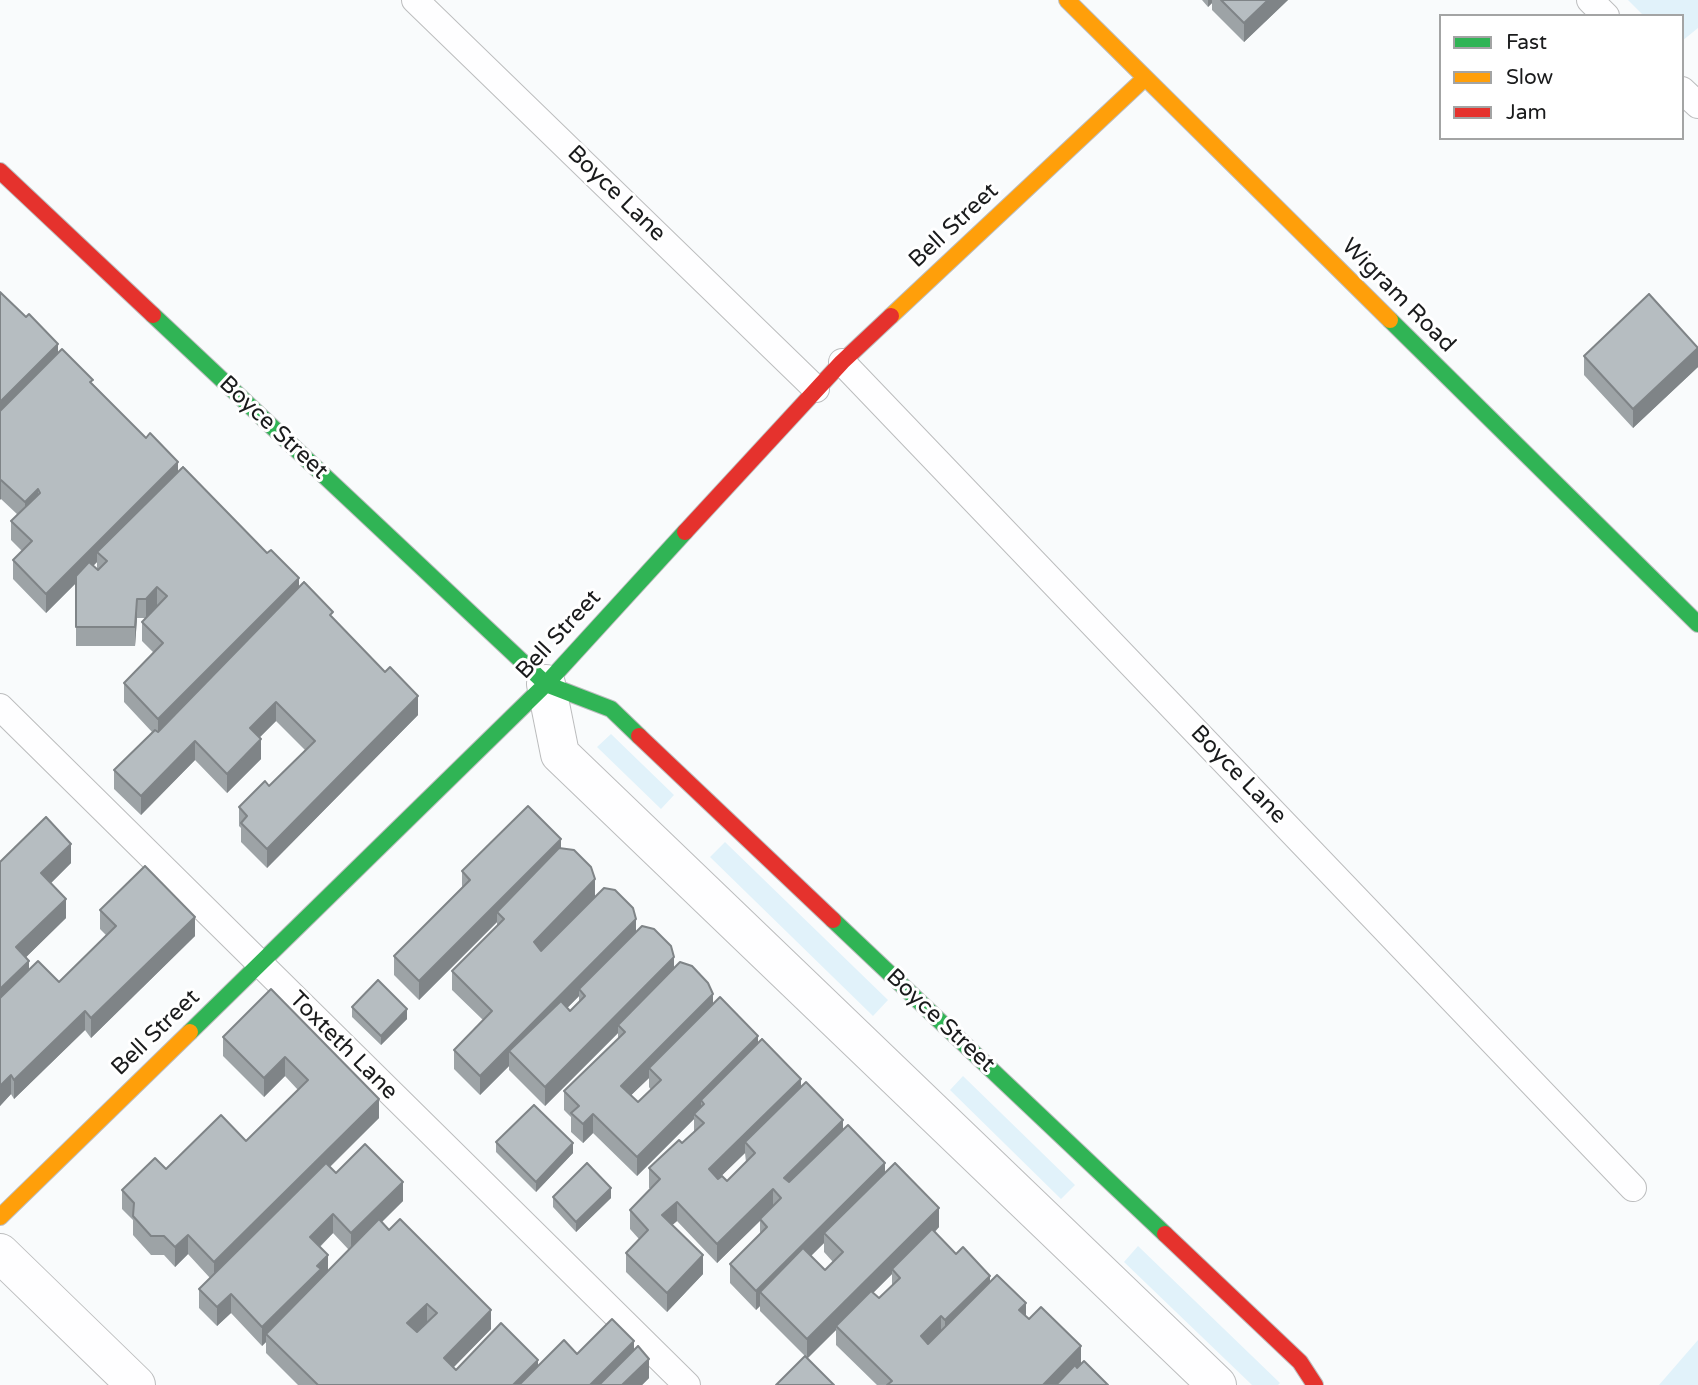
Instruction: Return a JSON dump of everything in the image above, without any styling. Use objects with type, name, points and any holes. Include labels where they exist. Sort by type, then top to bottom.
[{"type":"street","name":"Wigram Road","points":[[1067,0],[1698,624]]},
{"type":"street","name":"Bell Street","points":[[0,1217],[546,684],[842,362],[1145,78]]},
{"type":"street","name":"Boyce Street","points":[[0,171],[546,684],[611,709],[1300,1362],[1315,1385]]},
{"type":"street","points":[[546,684],[560,754],[1217,1385]]},
{"type":"street","points":[[0,1253],[136,1385]]},
{"type":"lane","name":"Boyce Lane","points":[[415,0],[816,389]]},
{"type":"lane","points":[[1590,0],[1604,14]]},
{"type":"lane","points":[[1684,92],[1698,105]]},
{"type":"lane","name":"Boyce Lane","points":[[842,362],[1633,1188]]},
{"type":"lane","name":"Toxteth Lane","points":[[0,707],[687,1385]]},
{"type":"shaded area","points":[[1628,0],[1698,0],[1698,28],[1684,39],[1684,14],[1642,14]]},
{"type":"shaded area","points":[[611,734],[674,795],[661,809],[597,747]]},
{"type":"shaded area","points":[[725,842],[888,1000],[873,1016],[710,857]]},
{"type":"shaded area","points":[[963,1076],[1075,1185],[1061,1199],[950,1090]]},
{"type":"shaded area","points":[[1138,1246],[1280,1383],[1252,1385],[1124,1262]]},
{"type":"shaded area","points":[[1698,1340],[1698,1385],[1659,1385]]},
{"type":"building","points":[[1221,0],[1268,0],[1244,23]]},
{"type":"building","points":[[0,292],[26,317],[29,314],[58,344],[0,402]]},
{"type":"building","points":[[1649,294],[1698,348],[1633,409],[1584,356]]},
{"type":"building","points":[[62,349],[93,380],[90,382],[146,438],[150,433],[178,462],[46,594],[13,560],[32,541],[11,521],[40,493],[38,489],[25,502],[0,481],[0,411]]},
{"type":"building","points":[[183,467],[267,553],[271,550],[299,578],[158,719],[124,683],[163,643],[142,622],[167,596],[157,587],[146,599],[137,599],[135,627],[76,627],[76,576],[89,562],[98,570],[107,561],[97,552]]},
{"type":"building","points":[[304,582],[333,612],[330,615],[385,672],[390,667],[418,696],[267,849],[241,823],[247,816],[239,807],[265,781],[269,786],[315,741],[276,702],[250,728],[261,739],[227,774],[195,741],[141,796],[114,770],[155,730],[158,732]]},
{"type":"building","points":[[528,806],[561,839],[419,981],[394,956],[470,880],[462,871]]},
{"type":"building","points":[[46,817],[71,844],[41,873],[66,899],[16,947],[29,961],[0,989],[0,862]]},
{"type":"building","points":[[559,848],[574,850],[591,867],[595,879],[534,942],[541,951],[604,888],[615,890],[633,908],[636,919],[480,1076],[454,1050],[492,1011],[452,971],[504,919],[497,912]]},
{"type":"building","points":[[145,866],[195,917],[91,1018],[85,1011],[14,1080],[11,1075],[0,1086],[0,998],[38,961],[59,982],[116,926],[100,910]]},
{"type":"building","points":[[642,926],[654,929],[671,946],[674,957],[545,1087],[509,1051],[561,1001],[570,1011],[585,996],[579,989]]},
{"type":"building","points":[[680,962],[692,966],[708,983],[713,994],[621,1086],[638,1102],[661,1080],[649,1068],[720,997],[758,1036],[637,1157],[593,1114],[583,1124],[571,1113],[579,1106],[564,1091],[625,1032],[618,1025]]},
{"type":"building","points":[[378,980],[407,1009],[381,1036],[352,1007]]},
{"type":"building","points":[[271,989],[379,1099],[214,1262],[188,1235],[175,1247],[164,1236],[151,1236],[133,1216],[134,1203],[122,1190],[155,1158],[166,1169],[221,1115],[246,1141],[308,1080],[285,1057],[264,1078],[223,1037]]},
{"type":"building","points":[[762,1039],[801,1079],[709,1169],[718,1179],[722,1176],[727,1181],[755,1153],[745,1142],[806,1082],[843,1120],[784,1178],[789,1182],[848,1125],[885,1163],[756,1291],[730,1264],[767,1227],[760,1219],[781,1198],[773,1189],[717,1244],[677,1202],[662,1215],[703,1255],[667,1293],[626,1253],[648,1230],[630,1210],[660,1179],[649,1168],[679,1140],[682,1143],[704,1123],[694,1114],[704,1104],[701,1100]]},
{"type":"building","points":[[534,1105],[573,1143],[536,1182],[496,1142]]},
{"type":"building","points":[[365,1144],[403,1182],[351,1233],[333,1214],[310,1237],[328,1255],[317,1266],[321,1269],[262,1327],[231,1294],[217,1307],[199,1289],[326,1163],[336,1173]]},
{"type":"building","points":[[587,1163],[611,1188],[576,1222],[553,1197]]},
{"type":"building","points":[[895,1163],[939,1208],[807,1339],[760,1292],[803,1248],[825,1270],[843,1252],[824,1233]]},
{"type":"building","points":[[379,1219],[389,1230],[400,1219],[491,1310],[444,1358],[456,1370],[501,1323],[538,1360],[513,1385],[318,1385],[266,1334]],"holes":[[[427,1304],[437,1313],[417,1332],[407,1323]]]},
{"type":"building","points":[[932,1229],[956,1254],[963,1247],[990,1276],[945,1320],[941,1316],[921,1336],[928,1344],[997,1275],[1026,1303],[1019,1310],[1029,1319],[1041,1307],[1081,1346],[1043,1385],[887,1385],[892,1381],[836,1326],[871,1291],[879,1298],[900,1278],[892,1269]]},
{"type":"building","points":[[612,1319],[634,1341],[590,1385],[519,1385],[564,1340],[577,1354]]},
{"type":"building","points":[[638,1346],[649,1359],[622,1385],[599,1385]]},
{"type":"building","points":[[805,1356],[834,1385],[776,1385]]},
{"type":"building","points":[[1084,1361],[1108,1385],[1056,1385],[1075,1365],[1077,1368]]},
{"type":"traffic: fast","points":[[153,315],[546,684],[611,709],[639,736]]},
{"type":"traffic: fast","points":[[1390,320],[1698,624]]},
{"type":"traffic: fast","points":[[190,1032],[546,684],[685,532]]},
{"type":"traffic: fast","points":[[833,920],[1165,1234]]},
{"type":"traffic: slow","points":[[1067,0],[1390,320]]},
{"type":"traffic: slow","points":[[891,316],[1145,78]]},
{"type":"traffic: slow","points":[[0,1217],[190,1032]]},
{"type":"traffic: jam","points":[[0,171],[153,315]]},
{"type":"traffic: jam","points":[[685,532],[842,362],[891,316]]},
{"type":"traffic: jam","points":[[639,736],[833,920]]},
{"type":"traffic: jam","points":[[1165,1234],[1300,1362],[1315,1385]]}]
